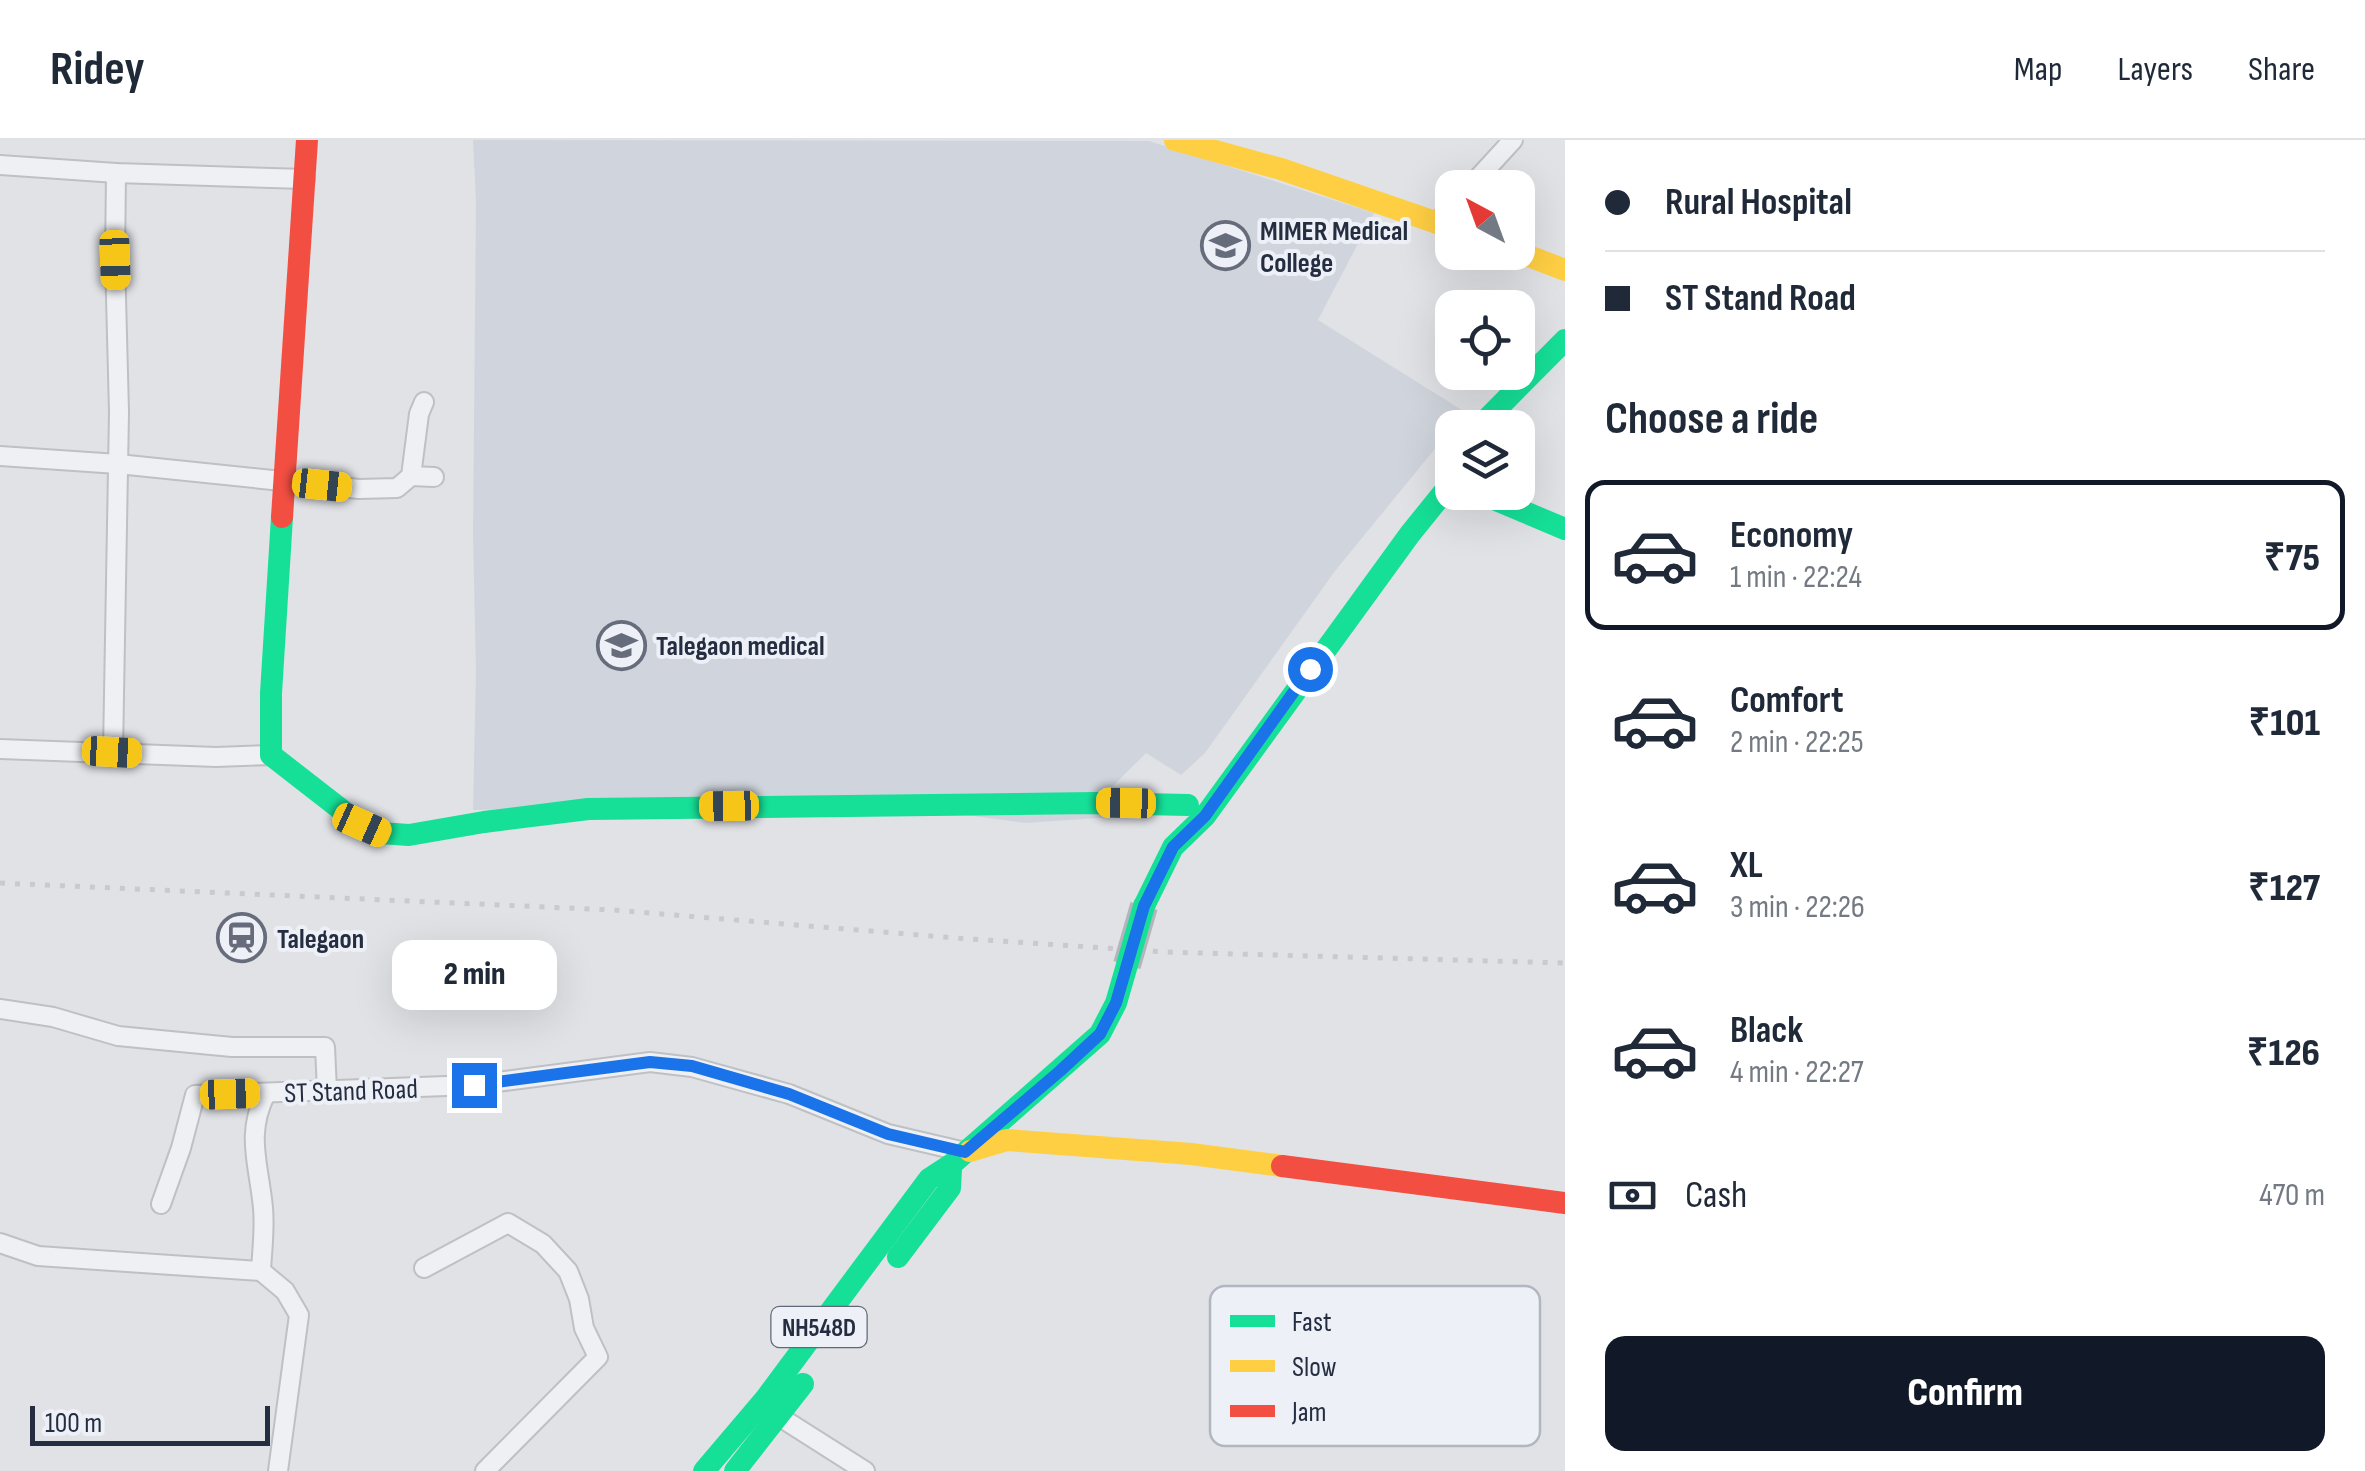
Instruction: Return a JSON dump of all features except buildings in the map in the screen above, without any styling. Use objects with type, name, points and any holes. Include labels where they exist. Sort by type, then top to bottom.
[{"type":"main road","points":[[307,140],[271,693],[271,756],[348,816],[380,833],[409,835],[588,809],[1188,804]]},
{"type":"main road","points":[[1175,140],[1435,215]]},
{"type":"main road","points":[[1535,259],[1565,270]]},
{"type":"main road","points":[[1496,410],[1565,340]]},
{"type":"main road","points":[[1520,410],[1565,365]]},
{"type":"main road","name":"NH548D","points":[[735,1471],[770,1411],[929,1179],[1100,1034],[1116,1003],[1144,906],[1173,847],[1188,804],[1435,475]]},
{"type":"main road","name":"NH548D","points":[[1173,847],[1205,816],[1435,503]]},
{"type":"main road","points":[[1531,510],[1561,520]]},
{"type":"main road","points":[[958,1158],[1008,1140],[1191,1154],[1565,1203]]},
{"type":"main road","name":"NH548D","points":[[704,1471],[770,1411],[950,1188],[958,1158]]},
{"type":"street","points":[[1486,170],[1513,140]]},
{"type":"street","points":[[0,165],[116,173],[305,178]]},
{"type":"street","points":[[112,752],[118,464],[116,173]]},
{"type":"street","points":[[0,456],[382,490],[397,488],[411,476],[424,402]]},
{"type":"street","points":[[411,476],[434,477]]},
{"type":"street","points":[[0,749],[271,756]]},
{"type":"street","points":[[0,1009],[53,1017],[118,1036],[232,1047],[325,1047],[327,1090]]},
{"type":"street","name":"ST Stand Road","points":[[161,1204],[195,1094],[474,1085],[650,1062],[692,1066],[789,1094],[958,1158]]},
{"type":"street","points":[[261,1271],[264,1212],[253,1134],[266,1092]]},
{"type":"street","points":[[424,1268],[508,1223],[543,1244],[568,1271],[584,1328],[598,1356],[485,1471]]},
{"type":"street","points":[[0,1243],[38,1256],[261,1271],[285,1291],[299,1315],[278,1471]]},
{"type":"street","points":[[770,1411],[865,1471]]},
{"type":"shaded area","points":[[473,140],[1149,141],[1374,213],[1318,320],[1462,410],[1435,410],[1435,449],[1335,571],[1205,753],[1181,775],[1146,753],[1110,789],[1112,817],[1026,823],[923,809],[606,806],[473,810]]},
{"type":"railway","points":[[0,883],[613,910],[1164,952],[1565,963]]},
{"type":"traffic: fast","points":[[1496,410],[1565,340]]},
{"type":"traffic: fast","points":[[1144,906],[1173,847],[1205,816],[1435,503]]},
{"type":"traffic: fast","points":[[1520,510],[1565,529]]},
{"type":"traffic: fast","points":[[282,517],[271,755],[361,825],[380,833],[409,835],[588,809],[1188,805]]},
{"type":"traffic: fast","points":[[1127,965],[1144,906]]},
{"type":"traffic: fast","points":[[704,1471],[766,1398],[929,1179],[952,1164],[1100,1034],[1116,1003],[1127,965]]},
{"type":"traffic: fast","points":[[898,1257],[950,1188],[951,1169]]},
{"type":"traffic: fast","points":[[735,1471],[803,1384]]},
{"type":"traffic: slow","points":[[1175,140],[1281,169],[1435,222]]},
{"type":"traffic: slow","points":[[1535,259],[1565,270]]},
{"type":"traffic: slow","points":[[970,1151],[1007,1140],[1191,1154],[1282,1166]]},
{"type":"traffic: jam","points":[[282,517],[307,140]]},
{"type":"traffic: jam","points":[[1282,1166],[1565,1203]]},
{"type":"place","name":"MIMER Medical College","points":[[1225,246]]},
{"type":"place","name":"Talegaon medical","points":[[621,645]]},
{"type":"place","name":"Talegaon","points":[[242,938]]},
{"type":"route","points":[[474,1085],[650,1062],[692,1066],[789,1094],[888,1134],[965,1152],[1100,1034],[1116,1003],[1144,906],[1173,847],[1205,816],[1310,669]]}]
